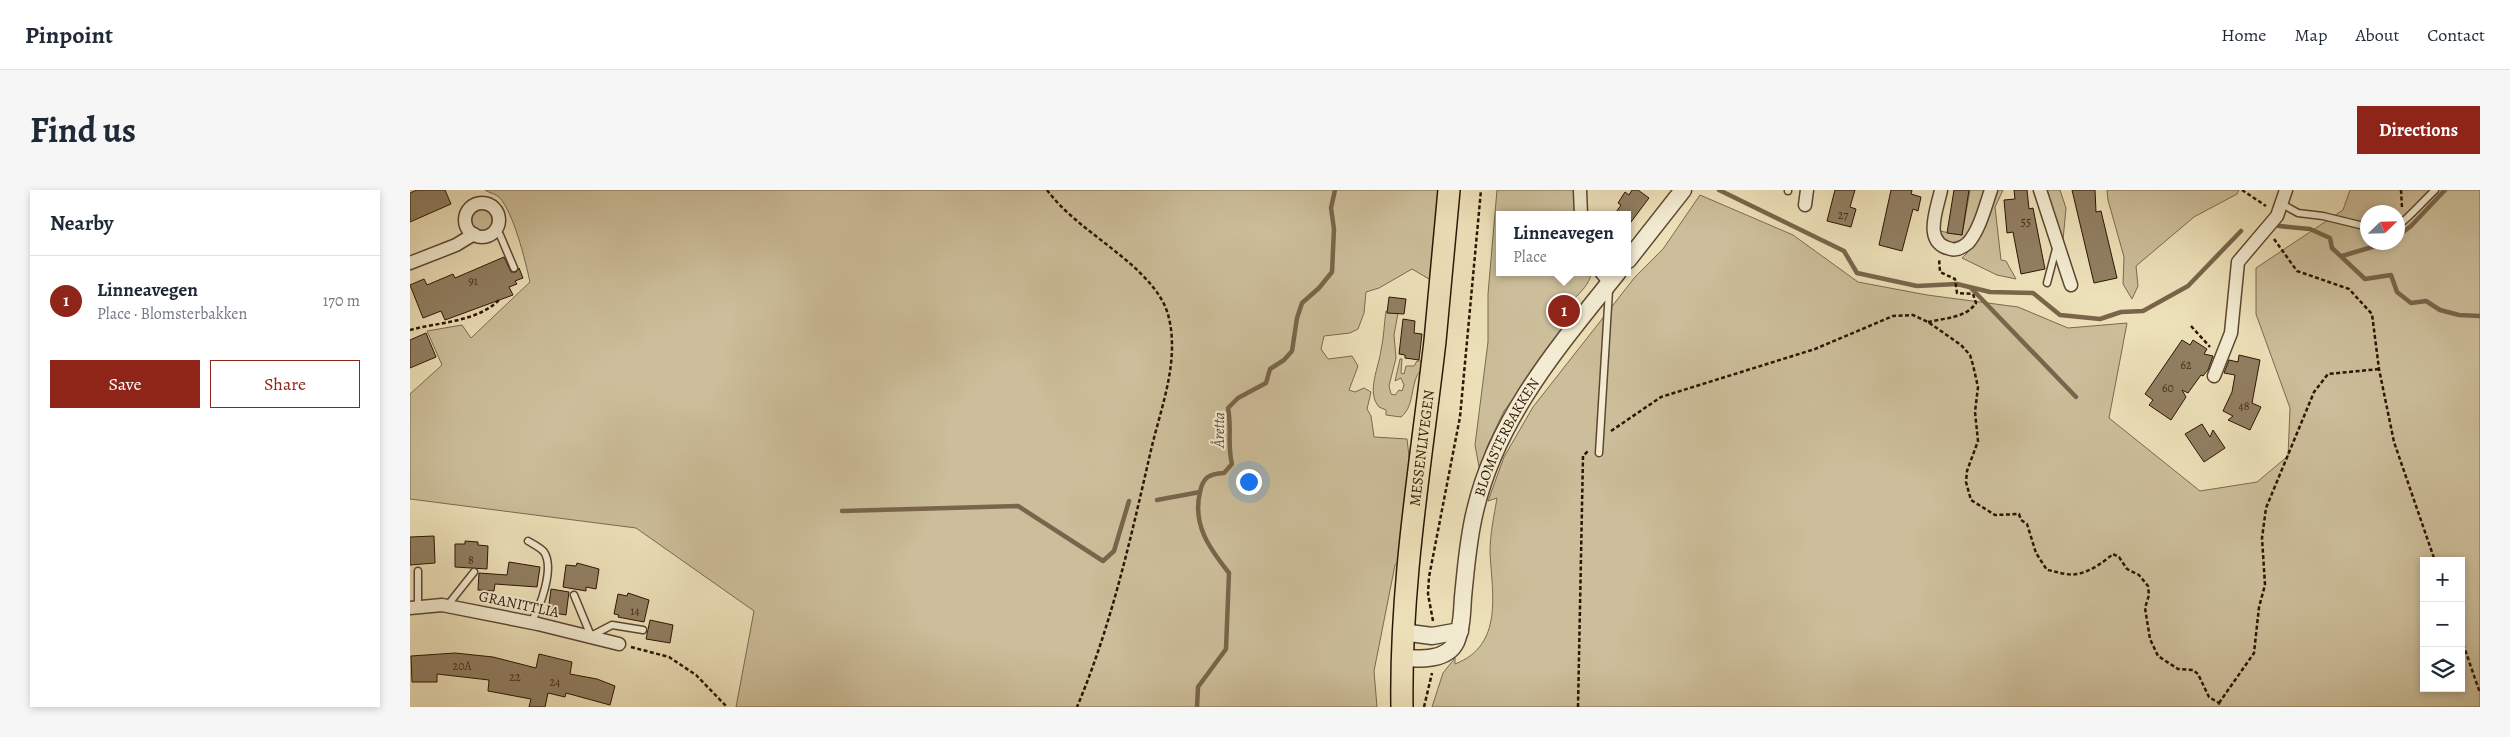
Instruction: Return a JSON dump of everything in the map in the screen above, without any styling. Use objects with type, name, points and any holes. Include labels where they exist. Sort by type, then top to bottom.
[{"type":"main road","name":"MESSENLIVEGEN","points":[[1402,707],[1402,632],[1449,190]]},
{"type":"street","points":[[1580,190],[1581,211]]},
{"type":"street","points":[[1631,256],[1683,190]]},
{"type":"street","points":[[1805,205],[1807,190]]},
{"type":"street","points":[[1941,190],[1933,230],[1935,239],[1943,246],[1953,250],[1962,248],[1968,242],[1978,224],[1991,190]]},
{"type":"street","points":[[2040,190],[2071,285]]},
{"type":"street","points":[[2214,376],[2232,334],[2238,262],[2268,229],[2279,210],[2286,190]]},
{"type":"street","points":[[488,204],[498,214],[499,222],[496,230],[490,235],[480,237],[474,234],[465,222],[467,212],[473,205],[488,204]]},
{"type":"street","points":[[410,263],[456,245],[474,234]]},
{"type":"street","name":"BLOMSTERBAKKEN","points":[[1401,658],[1441,656],[1450,650],[1460,631],[1474,512],[1500,439],[1522,399],[1609,276]]},
{"type":"street","name":"GRANITTLIA","points":[[414,608],[447,606],[531,622],[620,644]]},
{"type":"street","points":[[1402,632],[1432,636],[1460,631]]},
{"type":"lane","points":[[2405,220],[2410,212],[2435,190]]},
{"type":"lane","points":[[2279,210],[2324,216],[2360,225]]},
{"type":"lane","points":[[496,230],[514,268]]},
{"type":"lane","points":[[2047,282],[2057,245]]},
{"type":"lane","points":[[1599,453],[1609,276]]},
{"type":"lane","points":[[528,542],[544,551],[548,560],[544,598],[531,622]]},
{"type":"lane","points":[[414,608],[418,571]]},
{"type":"lane","points":[[447,606],[474,572]]},
{"type":"lane","points":[[574,595],[591,636],[612,624],[643,630]]},
{"type":"path","points":[[1047,190],[1059,206],[1154,288],[1163,303],[1171,325],[1170,367],[1160,416],[1113,608],[1077,707]]},
{"type":"path","points":[[1433,626],[1428,594],[1429,577],[1460,417],[1481,190]]},
{"type":"path","points":[[2242,190],[2279,210]]},
{"type":"path","points":[[2268,229],[2297,271],[2349,289],[2372,314],[2379,369],[2394,442],[2434,557]]},
{"type":"path","points":[[1928,322],[1964,314],[1972,310],[1976,303],[1972,294],[1957,293],[1955,279],[1940,272],[1939,258],[1943,246]]},
{"type":"path","points":[[410,330],[460,319],[494,306],[500,299]]},
{"type":"path","points":[[1578,707],[1583,456],[1600,439],[1661,397],[1815,349],[1892,316],[1913,315],[1928,322],[1961,345],[1970,356],[1976,375],[1978,394],[1975,412],[1978,441],[1967,471],[1966,482],[1972,500],[1996,514],[2018,514],[2021,520],[2027,524],[2036,553],[2047,570],[2059,570],[2066,574],[2083,573],[2104,563],[2113,554],[2119,557],[2127,569],[2138,575],[2148,586],[2149,595],[2145,608],[2150,639],[2158,656],[2178,669],[2193,670],[2198,674],[2208,697],[2218,703]]},
{"type":"path","points":[[2191,326],[2201,336]]},
{"type":"path","points":[[2218,707],[2218,703],[2254,653],[2259,607],[2265,585],[2262,538],[2266,508],[2314,392],[2328,374],[2379,369]]},
{"type":"path","points":[[620,644],[669,657],[696,676],[727,707]]},
{"type":"path","points":[[2464,647],[2480,693]]},
{"type":"path","points":[[1424,707],[1432,672]]},
{"type":"shaded area","points":[[485,190],[1441,190],[1432,271],[1429,279],[1412,269],[1379,288],[1366,292],[1364,313],[1358,329],[1350,333],[1324,336],[1321,349],[1328,359],[1352,356],[1358,366],[1349,390],[1355,392],[1364,388],[1371,392],[1367,409],[1371,416],[1374,437],[1407,439],[1411,473],[1400,560],[1395,565],[1374,671],[1377,707],[736,707],[754,611],[636,528],[410,499],[410,394],[442,365],[427,331],[462,325],[471,338],[530,282],[518,237],[509,214],[499,197]]},
{"type":"shaded area","points":[[1497,190],[1575,190],[1577,211],[1496,211],[1496,276],[1590,276],[1587,285],[1564,309],[1556,323],[1564,325],[1550,352],[1504,411],[1487,447],[1480,472],[1475,445],[1488,342],[1488,294]]},
{"type":"shaded area","points":[[1970,190],[1986,190],[1973,227],[1965,239],[1946,244],[1939,231],[1962,235]]},
{"type":"shaded area","points":[[1998,190],[2003,190],[1995,207],[2001,260],[2006,261],[2016,279],[1997,275],[1962,258],[1981,234]]},
{"type":"shaded area","points":[[2046,190],[2060,190],[2066,208],[2063,240]]},
{"type":"shaded area","points":[[2107,190],[2239,190],[2237,194],[2194,217],[2136,266],[2138,286],[2132,299],[2123,284],[2124,257]]},
{"type":"shaded area","points":[[2350,190],[2480,190],[2480,707],[1432,707],[1443,673],[1455,658],[1455,664],[1471,655],[1481,644],[1488,631],[1492,617],[1493,601],[1490,545],[1497,498],[1488,501],[1504,457],[1533,407],[1635,277],[1663,249],[1700,195],[1793,235],[1858,282],[1927,295],[2018,307],[2068,328],[2127,323],[2109,418],[2200,491],[2257,482],[2288,456],[2290,408],[2256,314],[2256,268],[2343,210]]},
{"type":"shaded area","points":[[482,207],[491,210],[494,219],[491,228],[482,231],[473,228],[470,219],[473,210]]},
{"type":"shaded area","points":[[1386,311],[1398,313],[1394,335],[1396,358],[1389,386],[1391,394],[1395,395],[1399,390],[1402,391],[1404,385],[1401,378],[1395,381],[1400,359],[1402,359],[1401,373],[1404,374],[1406,366],[1414,366],[1417,361],[1422,361],[1425,350],[1424,367],[1416,378],[1409,406],[1401,417],[1386,415],[1386,410],[1379,407],[1375,401],[1373,387],[1380,357]]},
{"type":"building","points":[[417,190],[445,190],[451,204],[410,222],[410,193]]},
{"type":"building","points":[[1632,190],[1638,190],[1649,198],[1631,222],[1631,211],[1617,211],[1621,205],[1618,203],[1625,192],[1629,195]]},
{"type":"building","points":[[1835,190],[1855,190],[1850,207],[1856,209],[1851,227],[1827,221]]},
{"type":"building","points":[[1891,190],[1912,190],[1911,194],[1921,197],[1918,211],[1913,209],[1902,251],[1879,245]]},
{"type":"building","points":[[1954,190],[1969,190],[1962,235],[1947,233]]},
{"type":"building","points":[[2014,190],[2027,190],[2029,209],[2033,208],[2045,269],[2021,274],[2013,232],[2007,233],[2004,200],[2015,199]]},
{"type":"building","points":[[2072,190],[2095,190],[2096,212],[2101,211],[2117,278],[2094,283]]},
{"type":"building","points":[[504,257],[511,272],[516,272],[519,268],[523,278],[515,281],[517,284],[509,287],[513,295],[445,320],[441,311],[423,318],[410,285],[424,279],[427,285],[453,274],[455,278]]},
{"type":"building","points":[[1389,297],[1406,299],[1404,314],[1387,313]]},
{"type":"building","points":[[1403,319],[1415,321],[1414,333],[1422,334],[1419,360],[1405,358],[1405,355],[1399,354]]},
{"type":"building","points":[[426,333],[436,357],[410,368],[410,340]]},
{"type":"building","points":[[2182,340],[2190,345],[2193,340],[2207,349],[2204,354],[2213,356],[2208,370],[2203,376],[2201,375],[2188,393],[2182,390],[2186,397],[2171,420],[2149,405],[2153,400],[2145,394]]},
{"type":"building","points":[[2239,355],[2260,360],[2252,403],[2261,407],[2250,430],[2228,420],[2233,416],[2223,411],[2232,392],[2235,375],[2224,373],[2229,360],[2238,362]]},
{"type":"building","points":[[2202,424],[2210,437],[2213,430],[2225,448],[2204,462],[2185,434]]},
{"type":"building","points":[[434,536],[435,563],[410,565],[410,537]]},
{"type":"building","points":[[465,541],[478,542],[478,545],[488,546],[487,569],[455,567],[455,544],[465,544]]},
{"type":"building","points":[[509,562],[540,567],[537,587],[495,584],[494,591],[478,590],[479,573],[507,575]]},
{"type":"building","points":[[577,563],[599,569],[596,589],[586,587],[586,591],[563,587],[566,565],[576,566]]},
{"type":"building","points":[[551,589],[569,592],[566,615],[548,612]]},
{"type":"building","points":[[628,593],[649,600],[644,622],[618,617],[619,615],[614,614],[618,594],[627,596]]},
{"type":"building","points":[[650,620],[673,625],[670,643],[646,639]]},
{"type":"building","points":[[455,653],[493,657],[536,668],[539,654],[572,662],[570,674],[597,679],[615,686],[610,705],[566,693],[565,697],[548,693],[545,707],[529,707],[531,699],[488,691],[489,680],[437,674],[437,682],[412,682],[411,656]]},
{"type":"waterway","name":"Åretta","points":[[1197,707],[1198,687],[1226,649],[1229,573],[1215,555],[1204,536],[1198,515],[1201,487],[1208,477],[1224,473],[1232,464],[1228,408],[1238,398],[1266,383],[1270,369],[1284,360],[1292,351],[1297,318],[1302,303],[1319,288],[1332,272],[1334,229],[1331,208],[1335,190]]},
{"type":"waterway","points":[[1719,190],[1844,251],[1857,273],[1917,286],[1957,284],[1990,292],[2033,293],[2060,315],[2100,319],[2121,312],[2143,311],[2188,286],[2241,231]]},
{"type":"waterway","points":[[2405,231],[2445,190]]},
{"type":"waterway","points":[[2279,226],[2310,229],[2330,238],[2332,248],[2365,279],[2391,275],[2397,292],[2411,303],[2426,301],[2440,310],[2459,315],[2480,316]]},
{"type":"waterway","points":[[2342,256],[2362,250]]},
{"type":"waterway","points":[[1971,288],[2076,397]]},
{"type":"waterway","points":[[1157,500],[1200,492]]},
{"type":"waterway","points":[[842,511],[1018,506],[1103,561],[1114,551],[1129,501]]},
{"type":"place","name":"Linneavegen","points":[[1564,311]]}]
